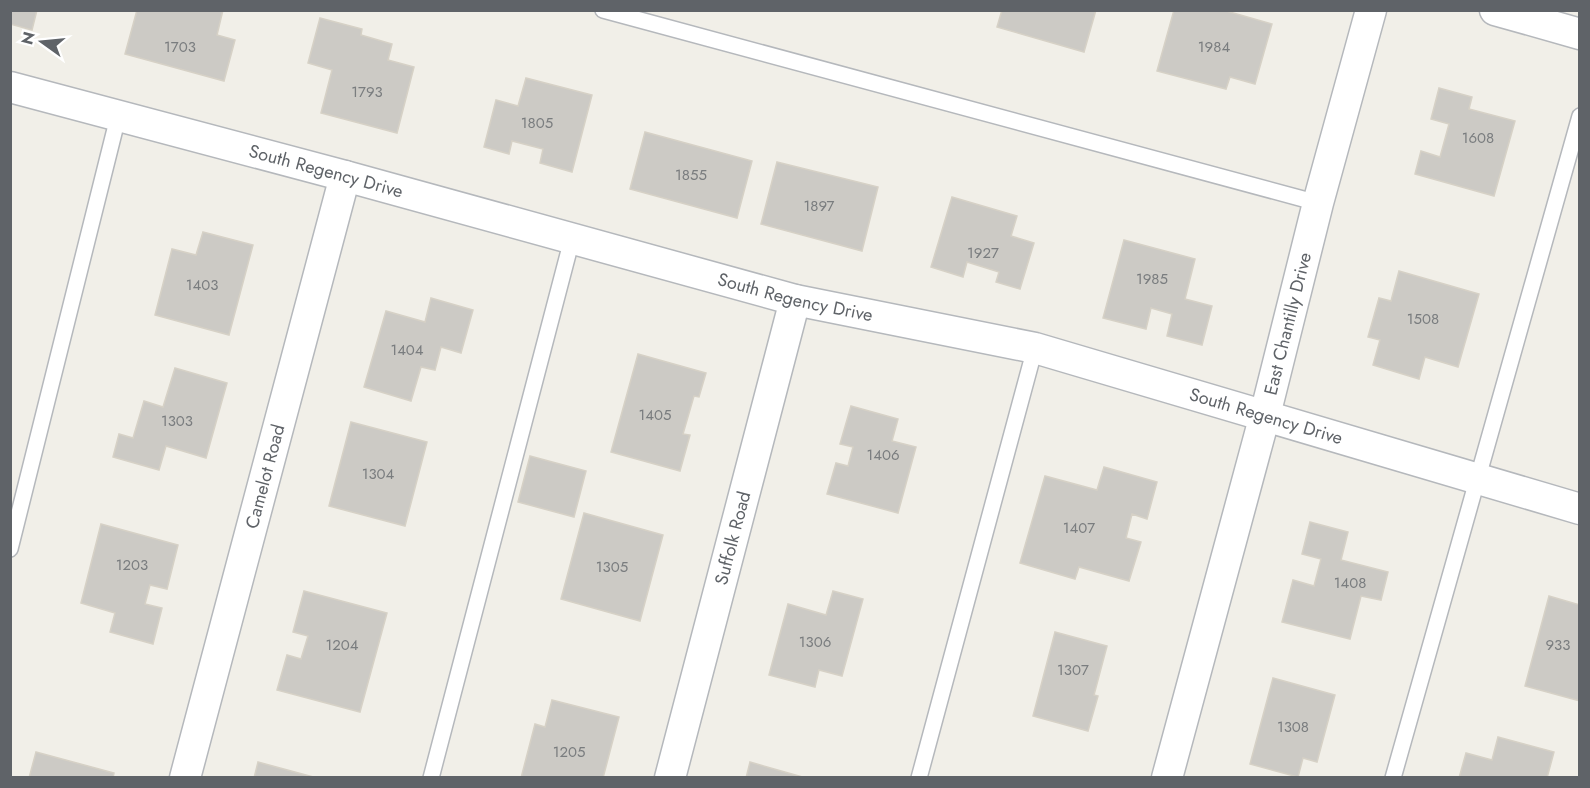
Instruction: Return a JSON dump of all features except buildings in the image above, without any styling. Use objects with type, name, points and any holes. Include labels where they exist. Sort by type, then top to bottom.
[{"type":"street","name":"East Chantilly Drive","points":[[1167,777],[1371,10]]},
{"type":"street","points":[[1496,10],[1580,34]]},
{"type":"street","name":"South Regency Drive","points":[[10,87],[345,176],[795,300],[1035,348],[1580,509]]},
{"type":"street","name":"Camelot Road","points":[[185,777],[345,176]]},
{"type":"street","name":"Suffolk Road","points":[[670,777],[795,300]]},
{"type":"lane","points":[[603,10],[1318,203]]},
{"type":"lane","points":[[1393,777],[1580,116]]},
{"type":"lane","points":[[10,549],[118,117]]},
{"type":"lane","points":[[431,777],[572,239]]},
{"type":"lane","points":[[919,777],[1035,348]]}]
